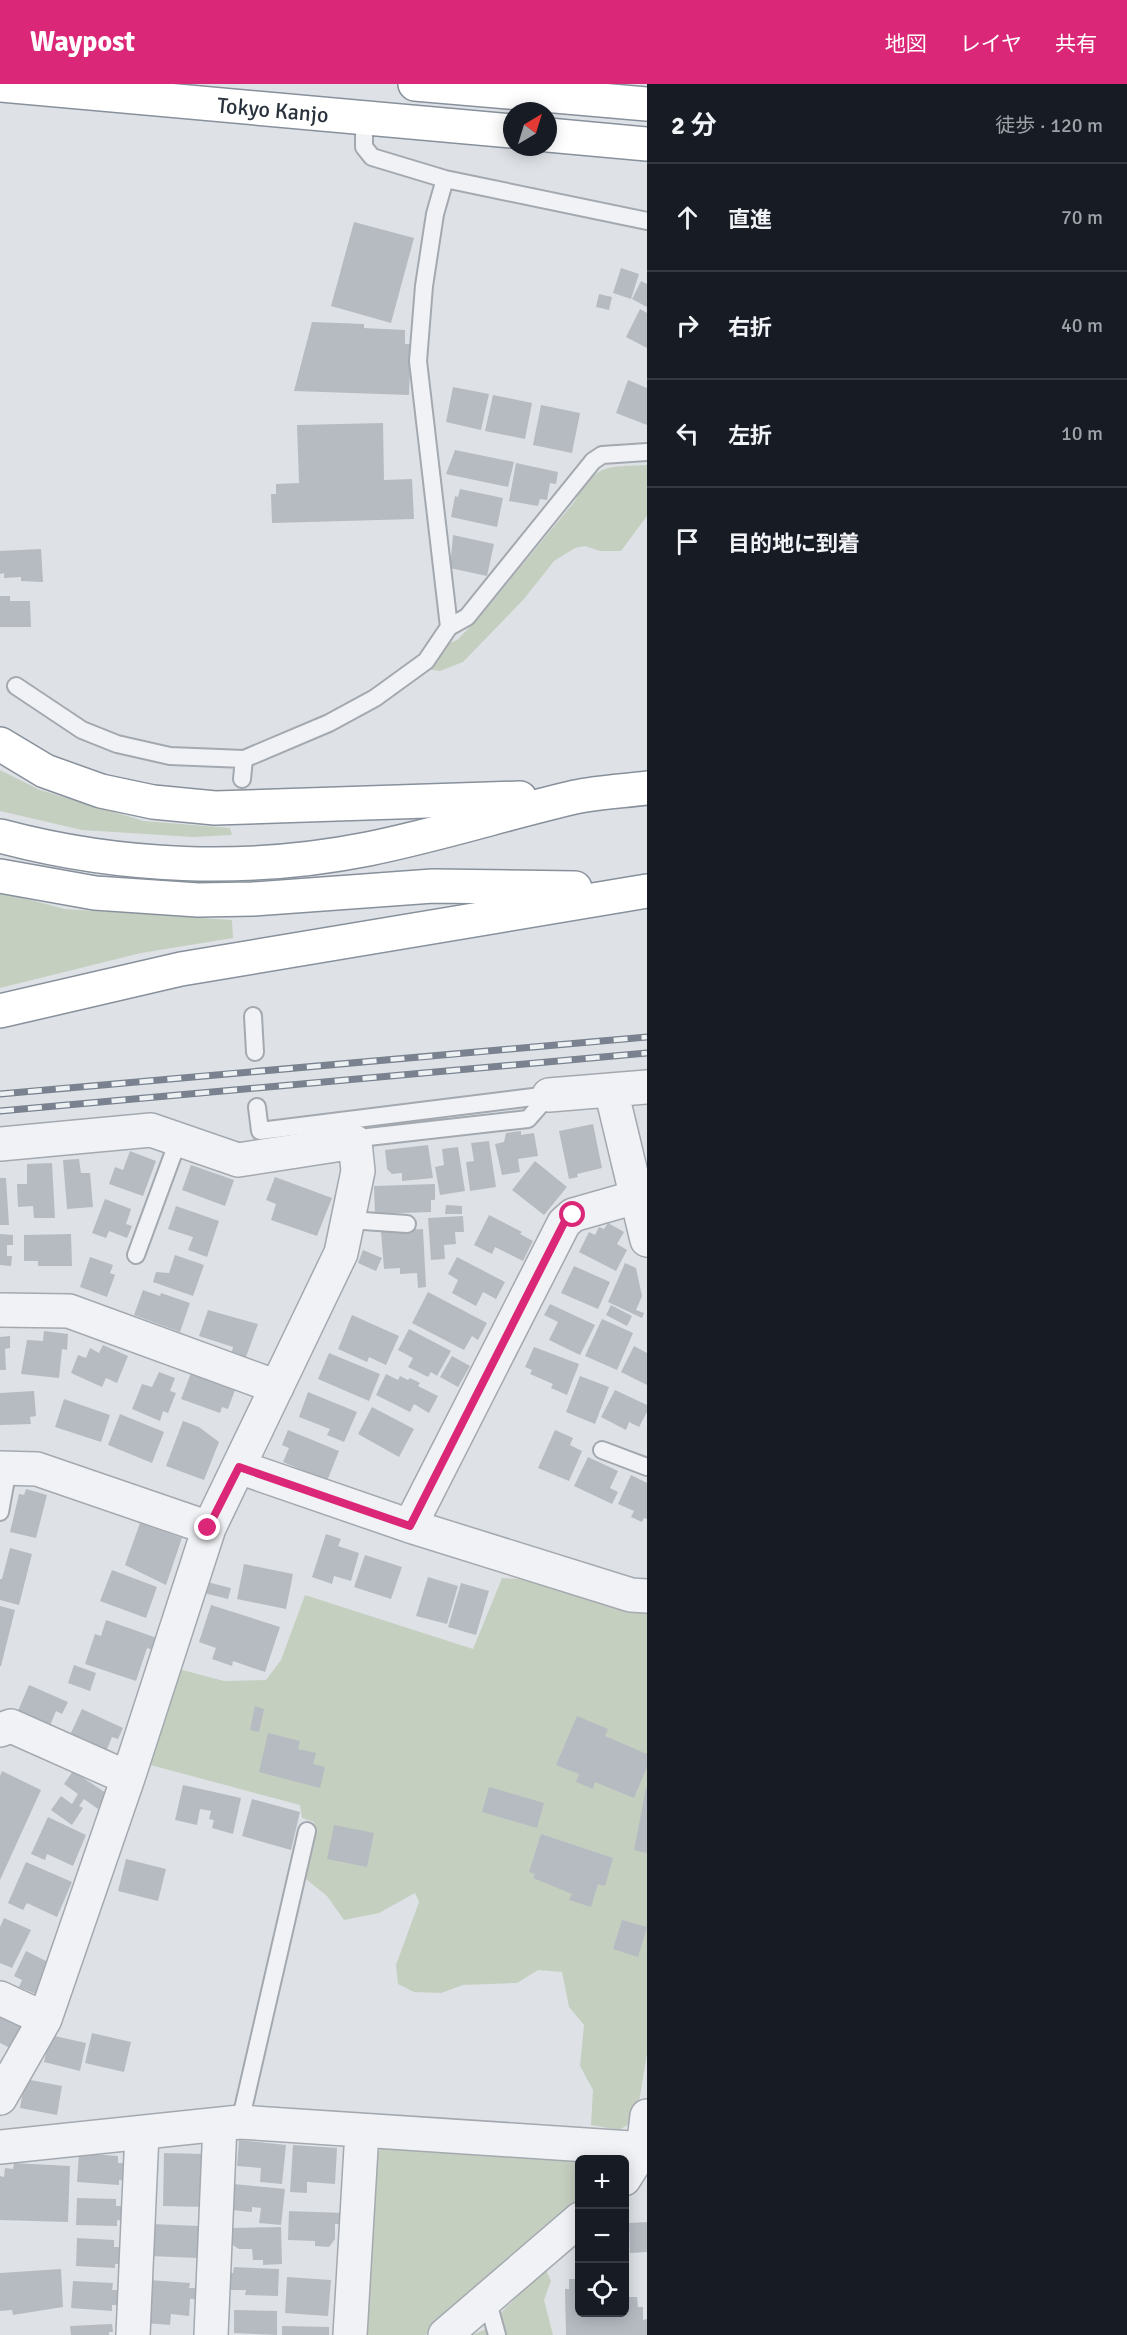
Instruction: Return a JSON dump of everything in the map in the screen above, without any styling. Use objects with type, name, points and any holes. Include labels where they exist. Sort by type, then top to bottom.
[{"type":"highway","points":[[415,84],[647,104]]},
{"type":"highway","name":"Tokyo Kanjo","points":[[0,85],[503,130]]},
{"type":"highway","points":[[557,136],[647,144]]},
{"type":"highway","points":[[0,744],[45,771],[101,791],[153,802],[216,808],[577,796],[647,788]]},
{"type":"highway","points":[[0,836],[36,846],[100,857],[232,864],[301,860],[429,836],[577,796]]},
{"type":"highway","points":[[0,876],[95,893],[198,900],[253,899],[433,886],[495,885],[646,891]]},
{"type":"highway","points":[[0,1011],[181,969],[646,891]]},
{"type":"street","points":[[549,1095],[647,1087]]},
{"type":"street","points":[[611,1090],[647,1240]]},
{"type":"street","points":[[0,1144],[151,1130],[238,1160],[355,1142],[358,1171],[341,1252],[208,1528],[128,1778],[45,2019],[0,2098]]},
{"type":"street","points":[[410,1526],[564,1223],[573,1215],[636,1197]]},
{"type":"street","points":[[0,1310],[69,1311],[277,1387]]},
{"type":"street","points":[[239,1467],[410,1526],[630,1595],[647,1596]]},
{"type":"street","points":[[4,1468],[37,1469],[208,1528]]},
{"type":"street","points":[[0,1730],[11,1726],[128,1778]]},
{"type":"street","points":[[0,1998],[45,2019]]},
{"type":"street","points":[[629,2172],[645,2149],[647,2116]]},
{"type":"street","points":[[211,2335],[230,2123]]},
{"type":"street","points":[[0,2147],[230,2123],[645,2149]]},
{"type":"street","points":[[350,2335],[363,2131]]},
{"type":"street","points":[[133,2335],[142,2133]]},
{"type":"street","points":[[445,2335],[575,2222]]},
{"type":"lane","points":[[364,117],[364,147],[372,157],[445,179],[647,221]]},
{"type":"lane","points":[[445,179],[435,214],[426,276],[418,361],[449,627]]},
{"type":"lane","points":[[16,686],[82,730],[117,744],[170,756],[244,759],[329,723],[375,698],[426,661],[449,627],[467,617],[593,461],[602,455],[647,452]]},
{"type":"lane","points":[[242,779],[244,759]]},
{"type":"lane","points":[[253,1016],[255,1052]]},
{"type":"lane","points":[[257,1107],[260,1131],[549,1095]]},
{"type":"lane","points":[[355,1142],[368,1137],[528,1119],[549,1095]]},
{"type":"lane","points":[[136,1255],[178,1138]]},
{"type":"lane","points":[[349,1220],[407,1224]]},
{"type":"lane","points":[[602,1450],[647,1467]]},
{"type":"lane","points":[[0,1512],[4,1468]]},
{"type":"lane","points":[[230,2123],[307,1831]]},
{"type":"lane","points":[[487,2299],[497,2335]]},
{"type":"green space","points":[[647,465],[647,516],[621,551],[600,551],[585,546],[575,548],[554,561],[524,599],[463,662],[440,671],[427,669],[438,659],[445,645],[457,640],[477,620],[597,473],[612,467]]},
{"type":"green space","points":[[0,770],[40,790],[144,821],[230,828],[232,835],[193,837],[82,830],[0,811]]},
{"type":"green space","points":[[0,892],[65,909],[232,920],[233,938],[141,953],[0,988]]},
{"type":"green space","points":[[502,1578],[520,1579],[636,1611],[647,1611],[647,2054],[636,2120],[619,2130],[591,2125],[593,2090],[580,2066],[584,2025],[569,2007],[562,1972],[538,1970],[517,1983],[463,1985],[441,1993],[414,1992],[398,1984],[396,1965],[419,1902],[415,1893],[379,1913],[344,1920],[327,1896],[306,1879],[314,1843],[314,1822],[302,1818],[300,1805],[143,1763],[175,1668],[224,1681],[266,1680],[281,1660],[305,1595],[473,1649]]},
{"type":"green space","points":[[382,2148],[575,2158],[575,2209],[425,2335],[364,2335],[372,2158]]},
{"type":"green space","points":[[545,2268],[551,2281],[544,2300],[553,2335],[472,2335],[484,2330]]},
{"type":"building","points":[[354,222],[414,238],[391,323],[331,306]]},
{"type":"building","points":[[621,268],[639,274],[631,299],[613,293]]},
{"type":"building","points":[[641,281],[647,284],[647,307],[632,299]]},
{"type":"building","points":[[599,294],[612,297],[609,310],[596,307]]},
{"type":"building","points":[[640,309],[647,313],[647,348],[626,337]]},
{"type":"building","points":[[312,322],[364,324],[364,328],[405,330],[405,344],[411,344],[409,395],[294,391]]},
{"type":"building","points":[[628,380],[647,388],[647,425],[616,413]]},
{"type":"building","points":[[453,387],[489,394],[481,430],[446,422]]},
{"type":"building","points":[[493,395],[532,403],[525,439],[485,431]]},
{"type":"building","points":[[541,405],[580,413],[572,453],[533,445]]},
{"type":"building","points":[[383,423],[384,480],[412,479],[414,519],[272,523],[271,494],[276,494],[276,484],[299,483],[297,425]]},
{"type":"building","points":[[455,450],[514,462],[508,487],[446,474]]},
{"type":"building","points":[[516,463],[558,472],[556,484],[550,483],[547,500],[540,499],[538,506],[509,501]]},
{"type":"building","points":[[460,489],[503,498],[497,527],[451,517],[455,496],[458,497]]},
{"type":"building","points":[[453,535],[494,544],[487,576],[450,568]]},
{"type":"building","points":[[41,549],[43,582],[21,581],[21,577],[4,578],[4,573],[0,574],[0,551]]},
{"type":"building","points":[[0,596],[10,596],[10,601],[30,601],[31,627],[0,627]]},
{"type":"building","points":[[593,1124],[602,1168],[577,1174],[578,1177],[569,1179],[559,1131]]},
{"type":"building","points":[[521,1131],[521,1135],[534,1133],[538,1156],[518,1159],[520,1172],[502,1175],[495,1144],[504,1142],[506,1133]]},
{"type":"building","points":[[489,1141],[496,1187],[470,1191],[466,1162],[474,1161],[471,1143]]},
{"type":"building","points":[[428,1145],[433,1178],[402,1181],[402,1173],[392,1174],[387,1169],[385,1150]]},
{"type":"building","points":[[458,1147],[465,1191],[440,1195],[435,1167],[444,1165],[442,1149]]},
{"type":"building","points":[[130,1151],[156,1161],[143,1196],[109,1184],[115,1167],[123,1170]]},
{"type":"building","points":[[79,1159],[81,1173],[90,1173],[93,1207],[67,1209],[63,1160]]},
{"type":"building","points":[[535,1161],[567,1187],[544,1215],[512,1190]]},
{"type":"building","points":[[52,1163],[55,1218],[34,1218],[33,1206],[18,1207],[17,1184],[27,1184],[27,1164]]},
{"type":"building","points":[[191,1165],[234,1180],[225,1206],[182,1190]]},
{"type":"building","points":[[275,1177],[332,1198],[317,1236],[271,1220],[276,1204],[266,1200]]},
{"type":"building","points":[[0,1178],[6,1178],[9,1225],[0,1225]]},
{"type":"building","points":[[435,1184],[435,1200],[431,1200],[431,1212],[375,1214],[374,1186]]},
{"type":"building","points":[[105,1199],[131,1209],[126,1224],[132,1226],[127,1238],[109,1231],[106,1238],[92,1233]]},
{"type":"building","points":[[446,1205],[462,1206],[462,1214],[445,1214]]},
{"type":"building","points":[[176,1206],[219,1221],[207,1257],[188,1250],[193,1237],[168,1229]]},
{"type":"building","points":[[489,1215],[522,1232],[520,1234],[533,1241],[523,1261],[495,1247],[492,1254],[474,1245]]},
{"type":"building","points":[[463,1216],[464,1232],[455,1232],[456,1244],[444,1245],[445,1259],[431,1260],[428,1218]]},
{"type":"building","points":[[608,1223],[624,1232],[617,1244],[627,1250],[616,1271],[579,1252],[589,1232],[595,1235],[599,1227],[604,1229]]},
{"type":"building","points":[[423,1229],[426,1287],[418,1288],[417,1273],[400,1274],[400,1268],[384,1269],[381,1231]]},
{"type":"building","points":[[0,1234],[13,1235],[13,1245],[7,1245],[7,1256],[12,1256],[11,1266],[0,1265]]},
{"type":"building","points":[[71,1234],[72,1266],[38,1266],[38,1261],[24,1261],[24,1235]]},
{"type":"building","points":[[363,1250],[382,1258],[376,1271],[358,1263]]},
{"type":"building","points":[[175,1255],[204,1265],[193,1296],[153,1282],[156,1272],[169,1273]]},
{"type":"building","points":[[90,1257],[113,1265],[110,1273],[115,1275],[107,1297],[80,1287]]},
{"type":"building","points":[[457,1257],[505,1282],[496,1299],[483,1292],[476,1306],[452,1293],[458,1280],[448,1274]]},
{"type":"building","points":[[625,1263],[636,1268],[642,1296],[636,1310],[644,1313],[642,1318],[608,1302]]},
{"type":"building","points":[[574,1266],[610,1282],[598,1309],[561,1293]]},
{"type":"building","points":[[143,1290],[160,1296],[161,1293],[190,1303],[180,1332],[134,1315]]},
{"type":"building","points":[[428,1292],[487,1323],[478,1340],[472,1336],[464,1350],[412,1323]]},
{"type":"building","points":[[550,1304],[595,1325],[580,1355],[549,1340],[558,1322],[544,1315]]},
{"type":"building","points":[[611,1305],[632,1316],[627,1326],[606,1315]]},
{"type":"building","points":[[208,1310],[258,1324],[246,1357],[232,1352],[233,1347],[199,1336]]},
{"type":"building","points":[[352,1315],[399,1336],[386,1365],[369,1357],[367,1362],[338,1349]]},
{"type":"building","points":[[602,1319],[633,1333],[617,1370],[585,1356]]},
{"type":"building","points":[[409,1329],[451,1351],[437,1376],[431,1372],[428,1377],[408,1367],[413,1358],[398,1350]]},
{"type":"building","points":[[44,1331],[68,1334],[67,1350],[62,1349],[59,1378],[21,1374],[27,1340],[43,1341]]},
{"type":"building","points":[[10,1336],[10,1348],[5,1349],[6,1370],[0,1370],[0,1337]]},
{"type":"building","points":[[103,1345],[128,1356],[117,1383],[106,1378],[102,1387],[71,1373],[78,1355],[86,1358],[90,1348],[99,1353]]},
{"type":"building","points":[[634,1346],[647,1353],[647,1385],[621,1372]]},
{"type":"building","points":[[534,1347],[579,1364],[567,1395],[551,1388],[553,1384],[530,1374],[532,1370],[525,1367]]},
{"type":"building","points":[[329,1353],[380,1374],[369,1401],[318,1379]]},
{"type":"building","points":[[452,1356],[470,1366],[458,1387],[440,1377]]},
{"type":"building","points":[[159,1372],[175,1378],[170,1391],[176,1393],[168,1413],[163,1411],[160,1421],[132,1409],[142,1384],[152,1387]]},
{"type":"building","points":[[191,1373],[235,1390],[228,1409],[222,1407],[220,1413],[181,1399]]},
{"type":"building","points":[[386,1374],[398,1380],[400,1376],[408,1380],[410,1378],[420,1383],[418,1386],[438,1396],[429,1413],[414,1404],[410,1412],[376,1395]]},
{"type":"building","points":[[580,1376],[609,1387],[595,1424],[566,1412]]},
{"type":"building","points":[[615,1390],[647,1405],[647,1412],[639,1427],[629,1422],[626,1430],[601,1417]]},
{"type":"building","points":[[34,1391],[36,1416],[30,1417],[31,1424],[0,1425],[0,1393]]},
{"type":"building","points":[[308,1392],[357,1412],[344,1442],[327,1435],[330,1429],[299,1417]]},
{"type":"building","points":[[64,1399],[110,1415],[101,1442],[55,1427]]},
{"type":"building","points":[[372,1407],[414,1429],[399,1457],[358,1434]]},
{"type":"building","points":[[120,1414],[164,1432],[152,1463],[108,1445]]},
{"type":"building","points":[[183,1421],[199,1427],[219,1442],[204,1480],[166,1466]]},
{"type":"building","points":[[288,1430],[339,1451],[327,1481],[283,1462],[289,1448],[282,1445]]},
{"type":"building","points":[[555,1430],[573,1438],[570,1445],[582,1451],[569,1481],[538,1468]]},
{"type":"building","points":[[588,1457],[618,1471],[610,1488],[618,1492],[612,1504],[574,1486]]},
{"type":"building","points":[[631,1475],[647,1483],[647,1519],[644,1518],[642,1522],[631,1517],[634,1511],[618,1504]]},
{"type":"building","points":[[26,1489],[47,1495],[36,1538],[10,1532],[19,1494],[24,1495]]},
{"type":"building","points":[[140,1523],[182,1538],[166,1585],[125,1565]]},
{"type":"building","points":[[326,1534],[341,1539],[338,1546],[359,1553],[351,1581],[334,1576],[332,1584],[312,1577]]},
{"type":"building","points":[[10,1548],[32,1554],[19,1605],[0,1600],[0,1579],[2,1579]]},
{"type":"building","points":[[365,1555],[402,1567],[391,1599],[354,1587]]},
{"type":"building","points":[[244,1564],[293,1574],[286,1609],[237,1599]]},
{"type":"building","points":[[112,1570],[157,1587],[146,1618],[100,1601]]},
{"type":"building","points":[[428,1577],[458,1586],[447,1624],[416,1616]]},
{"type":"building","points":[[207,1582],[231,1588],[228,1599],[204,1593]]},
{"type":"building","points":[[461,1583],[489,1591],[476,1635],[448,1627]]},
{"type":"building","points":[[211,1605],[280,1627],[265,1672],[233,1661],[232,1666],[212,1659],[216,1648],[199,1642]]},
{"type":"building","points":[[0,1606],[15,1610],[1,1666],[0,1666]]},
{"type":"building","points":[[106,1620],[157,1638],[153,1650],[147,1648],[136,1681],[85,1664],[95,1634],[101,1636]]},
{"type":"building","points":[[74,1665],[96,1673],[90,1691],[68,1683]]},
{"type":"building","points":[[29,1685],[68,1702],[62,1714],[56,1711],[49,1728],[17,1713]]},
{"type":"building","points":[[255,1706],[264,1709],[259,1732],[250,1730]]},
{"type":"building","points":[[82,1709],[123,1728],[118,1739],[112,1737],[105,1754],[70,1735]]},
{"type":"building","points":[[577,1716],[608,1729],[605,1736],[647,1754],[647,1767],[634,1798],[595,1782],[593,1789],[576,1782],[579,1774],[556,1765]]},
{"type":"building","points":[[268,1733],[300,1741],[298,1749],[316,1753],[313,1764],[325,1767],[320,1788],[259,1772]]},
{"type":"building","points":[[2,1771],[41,1790],[0,1880],[0,1776]]},
{"type":"building","points":[[73,1771],[109,1795],[98,1809],[84,1799],[79,1806],[83,1808],[72,1825],[51,1810],[61,1796],[72,1804],[78,1794],[64,1784]]},
{"type":"building","points":[[183,1785],[241,1798],[233,1834],[212,1828],[214,1820],[209,1819],[211,1811],[200,1809],[197,1825],[175,1820]]},
{"type":"building","points":[[489,1787],[544,1803],[537,1828],[482,1812]]},
{"type":"building","points":[[647,1788],[647,1853],[634,1850]]},
{"type":"building","points":[[252,1799],[300,1812],[291,1850],[242,1836]]},
{"type":"building","points":[[48,1817],[86,1835],[73,1866],[47,1854],[45,1860],[31,1854]]},
{"type":"building","points":[[334,1825],[374,1833],[367,1867],[327,1859]]},
{"type":"building","points":[[541,1834],[613,1858],[605,1886],[598,1884],[591,1907],[569,1900],[572,1894],[533,1878],[535,1874],[529,1872]]},
{"type":"building","points":[[126,1859],[166,1869],[158,1901],[118,1891]]},
{"type":"building","points":[[26,1862],[72,1882],[57,1917],[27,1903],[23,1910],[8,1903]]},
{"type":"building","points":[[4,1918],[31,1930],[12,1968],[0,1963],[0,1927]]},
{"type":"building","points":[[622,1920],[647,1927],[638,1957],[613,1949]]},
{"type":"building","points":[[26,1951],[52,1964],[38,1995],[19,1987],[22,1980],[14,1976]]},
{"type":"building","points":[[0,2013],[24,2027],[12,2049],[0,2043]]},
{"type":"building","points":[[92,2033],[131,2042],[124,2072],[85,2063]]},
{"type":"building","points":[[50,2035],[86,2043],[80,2071],[44,2062]]},
{"type":"building","points":[[25,2079],[62,2086],[57,2115],[20,2108]]},
{"type":"building","points":[[239,2140],[286,2145],[282,2184],[260,2182],[261,2168],[237,2166]]},
{"type":"building","points":[[293,2145],[337,2148],[335,2184],[307,2182],[307,2193],[290,2192]]},
{"type":"building","points":[[79,2153],[118,2156],[118,2163],[127,2163],[126,2181],[119,2180],[119,2185],[77,2182]]},
{"type":"building","points":[[164,2153],[205,2154],[204,2207],[163,2206]]},
{"type":"building","points":[[14,2163],[70,2166],[68,2222],[0,2220],[0,2176],[4,2177],[5,2168],[13,2169]]},
{"type":"building","points":[[234,2184],[285,2189],[281,2225],[259,2223],[261,2208],[252,2207],[252,2212],[232,2210]]},
{"type":"building","points":[[77,2198],[116,2199],[116,2206],[123,2206],[123,2221],[117,2220],[117,2226],[76,2225]]},
{"type":"building","points":[[289,2211],[343,2213],[342,2224],[335,2224],[335,2239],[329,2247],[315,2246],[315,2241],[288,2240]]},
{"type":"building","points":[[647,2222],[647,2252],[630,2253],[629,2223]]},
{"type":"building","points":[[151,2224],[199,2226],[198,2258],[150,2256]]},
{"type":"building","points":[[281,2227],[282,2264],[263,2265],[263,2260],[253,2260],[252,2249],[239,2249],[231,2244],[231,2228]]},
{"type":"building","points":[[77,2238],[114,2240],[114,2247],[122,2247],[121,2264],[115,2264],[115,2268],[76,2266]]},
{"type":"building","points":[[234,2267],[279,2269],[278,2296],[245,2295],[246,2290],[228,2290],[228,2273],[233,2273]]},
{"type":"building","points":[[61,2269],[63,2307],[13,2315],[12,2310],[0,2311],[0,2273]]},
{"type":"building","points":[[287,2277],[331,2280],[328,2316],[285,2313]]},
{"type":"building","points":[[569,2279],[575,2279],[575,2317],[629,2317],[629,2297],[637,2297],[638,2307],[643,2307],[643,2320],[647,2319],[647,2335],[566,2335],[565,2289],[569,2289]]},
{"type":"building","points":[[149,2280],[190,2283],[189,2288],[196,2288],[195,2299],[190,2299],[189,2316],[171,2314],[170,2325],[145,2323]]},
{"type":"building","points":[[73,2281],[113,2283],[112,2290],[120,2290],[120,2305],[112,2305],[112,2311],[71,2308]]},
{"type":"building","points":[[234,2310],[277,2311],[277,2335],[234,2333]]},
{"type":"building","points":[[112,2324],[113,2332],[109,2332],[109,2335],[71,2335],[70,2326]]},
{"type":"building","points":[[282,2326],[329,2327],[329,2335],[282,2335]]},
{"type":"railway","points":[[0,1094],[647,1037]]},
{"type":"railway","points":[[0,1111],[647,1053]]},
{"type":"route","points":[[208,1528],[239,1467],[410,1526],[564,1223],[573,1215]]}]
